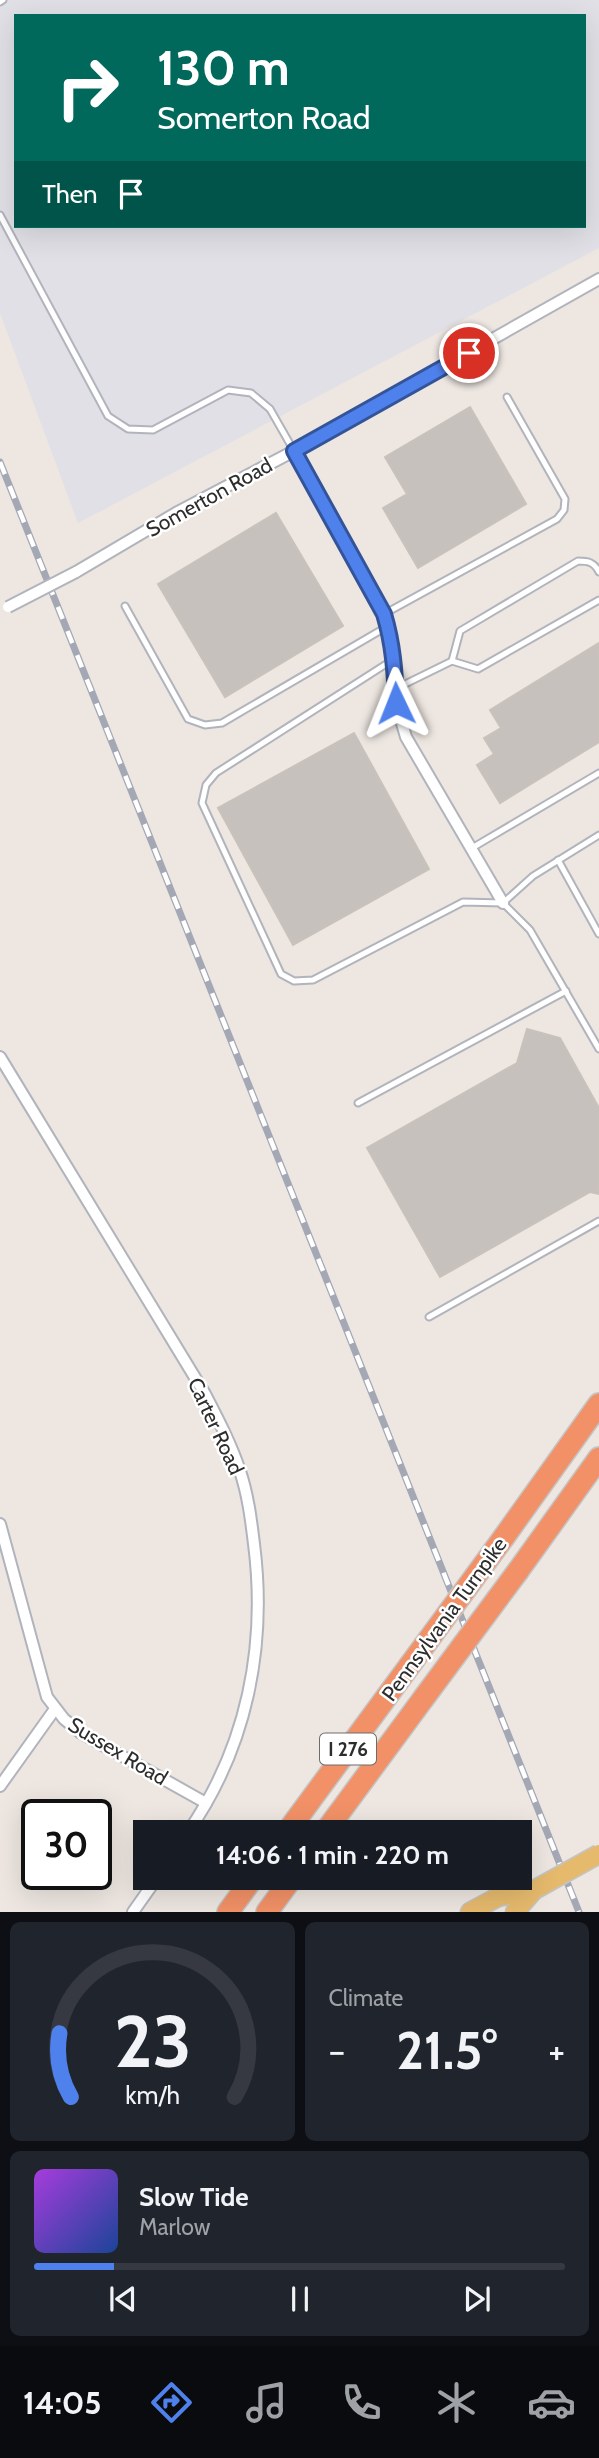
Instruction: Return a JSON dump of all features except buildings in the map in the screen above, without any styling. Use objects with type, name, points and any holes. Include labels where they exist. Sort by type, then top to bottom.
[{"type":"highway","name":"Pennsylvania Turnpike","points":[[296,1820],[599,1404]]},
{"type":"highway","name":"Pennsylvania Turnpike","points":[[334,1820],[599,1458]]},
{"type":"highway","points":[[228,1912],[244,1890]]},
{"type":"highway","points":[[267,1912],[283,1890]]},
{"type":"main road","points":[[470,1912],[498,1897],[534,1890],[599,1854]]},
{"type":"main road","points":[[514,1912],[534,1890]]},
{"type":"street","name":"Somerton Road","points":[[4,609],[76,572],[176,513],[294,451],[599,279]]},
{"type":"street","points":[[294,451],[384,614],[394,659],[396,703],[406,737],[503,903]]},
{"type":"street","name":"Carter Road","points":[[0,1057],[205,1394],[233,1452],[246,1492],[257,1562],[259,1600],[254,1671],[243,1719],[227,1760],[196,1820]]},
{"type":"street","points":[[0,1083],[11,1076]]},
{"type":"street","name":"Sussex Road","points":[[0,1524],[3,1549],[47,1697],[55,1709],[81,1732],[206,1804]]},
{"type":"street","points":[[0,1786],[55,1709]]},
{"type":"street","points":[[133,1912],[148,1890]]},
{"type":"lane","points":[[0,215],[108,416],[128,429],[153,430],[228,390],[251,393],[270,409],[294,451]]},
{"type":"lane","points":[[384,614],[558,519],[564,510],[565,499],[507,397]]},
{"type":"lane","points":[[452,661],[460,631],[578,561],[588,561],[596,565],[599,572]]},
{"type":"lane","points":[[396,689],[452,661],[478,668],[599,600]]},
{"type":"lane","points":[[125,606],[188,719],[205,725],[222,723],[388,626]]},
{"type":"lane","points":[[394,659],[216,773],[205,785],[202,803],[281,974],[294,981],[313,980],[463,902],[503,903],[533,876],[597,836],[599,845]]},
{"type":"lane","points":[[472,848],[599,772]]},
{"type":"lane","points":[[558,860],[599,934]]},
{"type":"lane","points":[[503,903],[530,930],[599,1049]]},
{"type":"lane","points":[[358,1103],[566,991]]},
{"type":"lane","points":[[429,1317],[599,1222]]},
{"type":"shaded area","points":[[0,0],[599,0],[599,248],[78,523],[0,313]]},
{"type":"railway","points":[[0,462],[579,1912]]},
{"type":"route","points":[[396,703],[394,659],[384,614],[294,451],[469,353]]}]
